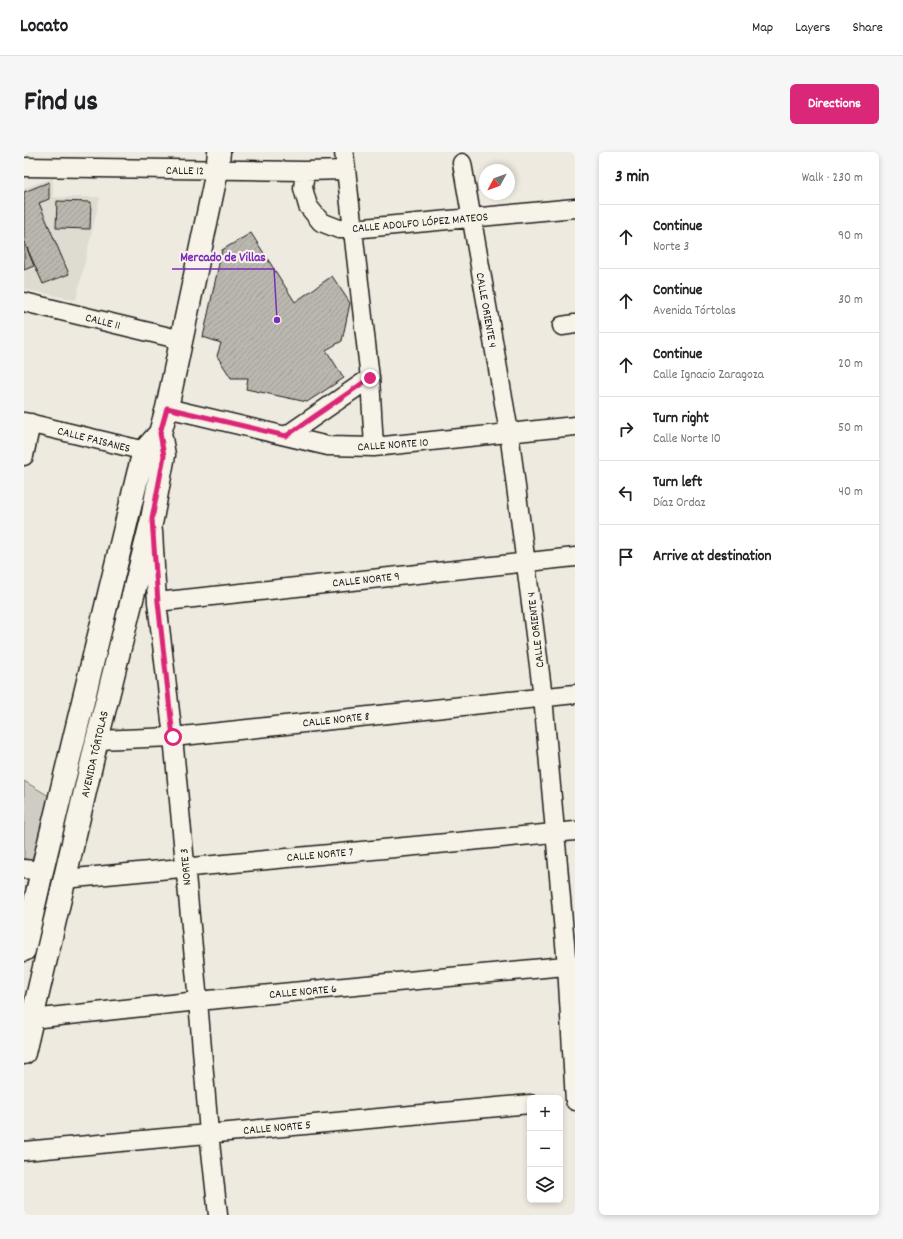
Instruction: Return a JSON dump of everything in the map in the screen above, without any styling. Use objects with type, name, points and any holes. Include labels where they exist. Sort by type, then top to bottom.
[{"type":"street","points":[[344,152],[370,378],[374,447]]},
{"type":"street","points":[[154,453],[167,408],[182,340],[218,161]]},
{"type":"street","name":"CALLE 12","points":[[24,167],[218,161],[305,171],[346,170]]},
{"type":"street","name":"CALLE ORIENTE 4","points":[[462,163],[509,432],[543,697],[554,833],[571,965],[575,1100]]},
{"type":"street","name":"CALLE ADOLFO LÓPEZ MATEOS","points":[[305,171],[303,188],[308,206],[322,222],[339,229],[353,229],[575,208]]},
{"type":"street","name":"CALLE 11","points":[[24,302],[182,340]]},
{"type":"street","points":[[286,436],[370,378]]},
{"type":"street","name":"CALLE NORTE 10","points":[[167,408],[328,446],[374,447],[575,426]]},
{"type":"street","points":[[24,456],[27,422]]},
{"type":"street","name":"CALLE FAISANES","points":[[27,422],[154,453]]},
{"type":"street","name":"AVENIDA TÓRTOLAS","points":[[24,1053],[97,740],[152,519],[154,453]]},
{"type":"street","name":"AVENIDA TÓRTOLAS","points":[[24,950],[33,870],[136,481],[154,453]]},
{"type":"street","name":"NORTE 3","points":[[152,519],[158,602],[173,737],[209,1133],[218,1215]]},
{"type":"street","name":"CALLE NORTE 9","points":[[158,602],[575,557]]},
{"type":"street","name":"CALLE NORTE 8","points":[[97,740],[173,737],[575,694]]},
{"type":"street","name":"CALLE NORTE 7","points":[[64,879],[575,831]]},
{"type":"street","name":"CALLE NORTE 6","points":[[32,1019],[198,1001],[571,965]]},
{"type":"street","points":[[563,1101],[575,1100]]},
{"type":"street","name":"CALLE NORTE 5","points":[[24,1151],[527,1104]]},
{"type":"shaded area","points":[[53,178],[53,197],[100,197],[76,300],[24,289],[24,188]]},
{"type":"shaded area","points":[[24,781],[49,796],[33,862],[24,860]]},
{"type":"building","points":[[49,182],[49,199],[39,203],[69,274],[43,284],[24,241],[24,192]]},
{"type":"building","points":[[57,201],[91,202],[90,229],[56,228]]},
{"type":"building","points":[[251,233],[295,302],[332,276],[350,303],[342,341],[326,350],[344,378],[307,402],[246,389],[248,378],[231,378],[217,356],[221,343],[203,337],[222,250]]},
{"type":"building","points":[[24,241],[34,266],[24,270]]},
{"type":"place","name":"Mercado de Villas","points":[[277,320]]},
{"type":"route","points":[[173,737],[158,602],[152,519],[164,456],[160,433],[167,408],[286,436],[370,378]]}]
